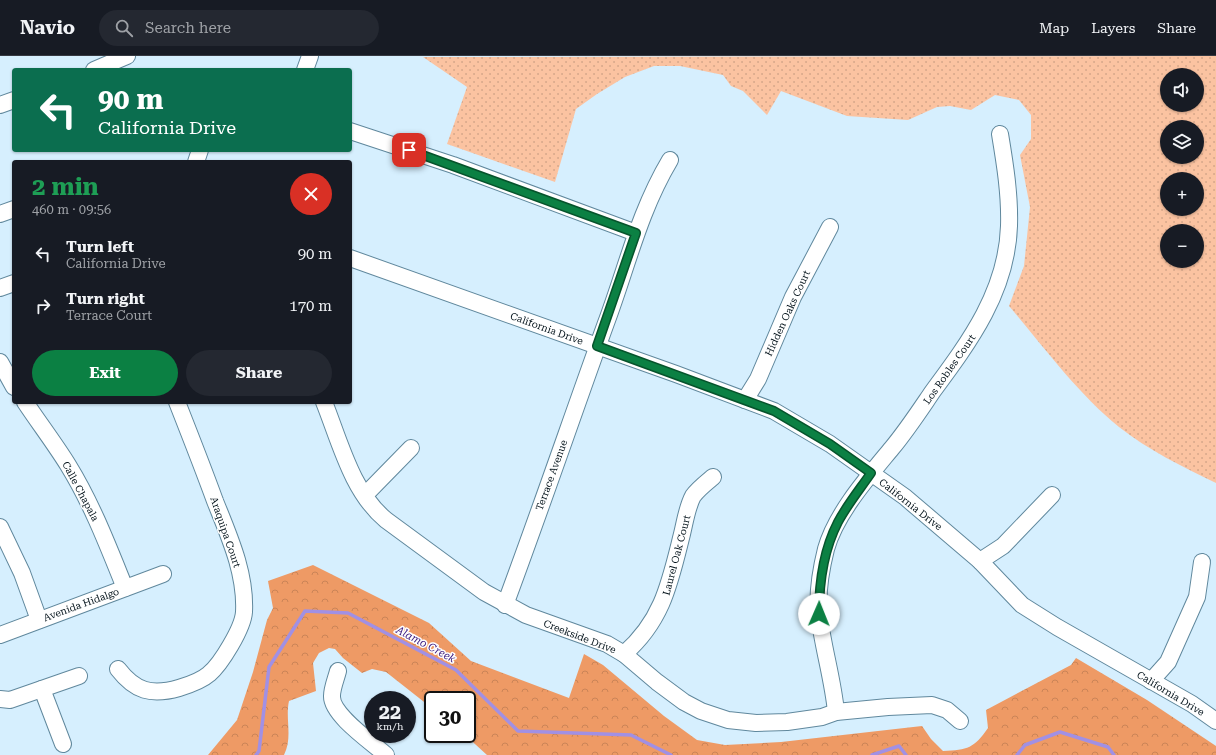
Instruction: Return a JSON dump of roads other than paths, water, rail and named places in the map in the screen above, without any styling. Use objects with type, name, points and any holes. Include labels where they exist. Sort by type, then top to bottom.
[{"type":"street","points":[[99,68],[127,56]]},
{"type":"street","points":[[306,68],[310,56]]},
{"type":"street","points":[[0,105],[12,101]]},
{"type":"street","points":[[352,132],[453,165],[636,233]]},
{"type":"street","name":"Los Robles Court","points":[[836,712],[819,614],[819,584],[827,548],[838,521],[871,473],[893,447],[971,340],[994,293],[1007,245],[1009,226],[1009,197],[1000,134]]},
{"type":"street","name":"Terrace Avenue","points":[[505,605],[636,233],[654,186],[670,160]]},
{"type":"street","points":[[0,214],[12,210]]},
{"type":"street","name":"Hidden Oaks Court","points":[[745,400],[758,379],[793,297],[830,227]]},
{"type":"street","name":"California Drive","points":[[352,259],[597,346],[780,414],[830,444],[904,497],[980,561],[1022,605],[1057,627],[1192,704],[1216,721]]},
{"type":"street","points":[[0,288],[12,284]]},
{"type":"street","points":[[0,362],[12,383]]},
{"type":"street","name":"Calle Chapala","points":[[26,404],[68,465],[86,498],[102,531],[124,588]]},
{"type":"street","name":"Araquipa Court","points":[[118,669],[128,682],[136,687],[151,692],[171,690],[188,685],[208,674],[223,658],[235,636],[244,614],[243,592],[236,557],[178,404]]},
{"type":"street","name":"Creekside Drive","points":[[325,404],[351,470],[376,511],[386,520],[484,592],[505,605],[526,615],[607,644],[624,654],[684,702],[701,711],[728,720],[756,723],[787,722],[822,717],[836,712],[888,707],[932,705],[947,710],[960,721]]},
{"type":"street","points":[[365,495],[411,448]]},
{"type":"street","name":"Laurel Oak Court","points":[[624,654],[636,644],[652,623],[666,596],[687,512],[694,496],[713,477]]},
{"type":"street","points":[[980,561],[1003,546],[1052,495]]},
{"type":"street","points":[[0,527],[22,573],[39,620]]},
{"type":"street","points":[[1151,681],[1168,662],[1197,597],[1202,562]]},
{"type":"street","name":"Avenida Hidalgo","points":[[0,635],[163,574]]},
{"type":"street","points":[[338,671],[332,697],[336,706],[350,726],[386,755]]},
{"type":"street","points":[[0,699],[10,700],[79,676]]},
{"type":"street","points":[[42,689],[63,744]]},
{"type":"waterway","name":"Alamo Creek","points":[[256,755],[259,751],[269,667],[305,611],[348,613],[456,670],[518,731],[631,735],[671,755]]},
{"type":"waterway","name":"Alamo Creek","points":[[1017,755],[1025,745],[1060,732],[1108,747],[1114,755]]},
{"type":"waterway","name":"Alamo Creek","points":[[872,755],[899,746],[906,755]]}]
